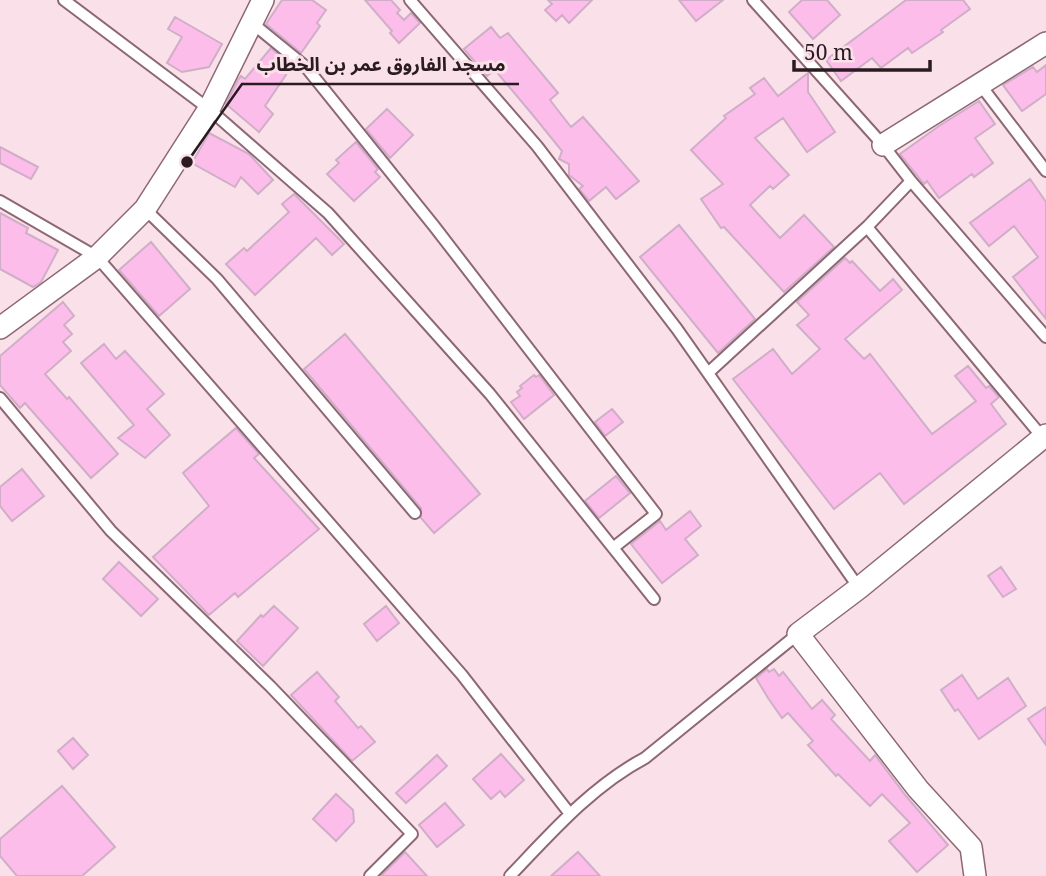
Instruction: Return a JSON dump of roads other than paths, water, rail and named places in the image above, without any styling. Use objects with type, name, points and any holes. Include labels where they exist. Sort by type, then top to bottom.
[{"type":"street","points":[[0,328],[97,257],[145,209],[209,109],[263,0]]},
{"type":"street","points":[[883,145],[1046,43]]},
{"type":"street","points":[[975,876],[971,848],[918,789],[798,634],[1045,436]]},
{"type":"lane","points":[[64,0],[209,109],[328,213],[490,394],[654,599]]},
{"type":"lane","points":[[410,0],[537,145],[677,329],[859,587]]},
{"type":"lane","points":[[753,0],[883,145],[1046,337]]},
{"type":"lane","points":[[252,23],[306,67],[434,226],[656,514],[614,548]]},
{"type":"lane","points":[[979,83],[1046,171]]},
{"type":"lane","points":[[708,373],[867,227],[911,181]]},
{"type":"lane","points":[[0,201],[97,257],[462,675],[570,814]]},
{"type":"lane","points":[[145,209],[217,279],[415,513]]},
{"type":"lane","points":[[867,227],[1045,436]]},
{"type":"lane","points":[[0,398],[111,531],[270,686],[412,834],[369,876]]},
{"type":"lane","points":[[510,876],[570,814],[622,770],[645,758],[798,634]]},
{"type":"place","name":"مسجد الفاروق عمر بن الخطاب","points":[[187,162]]}]
